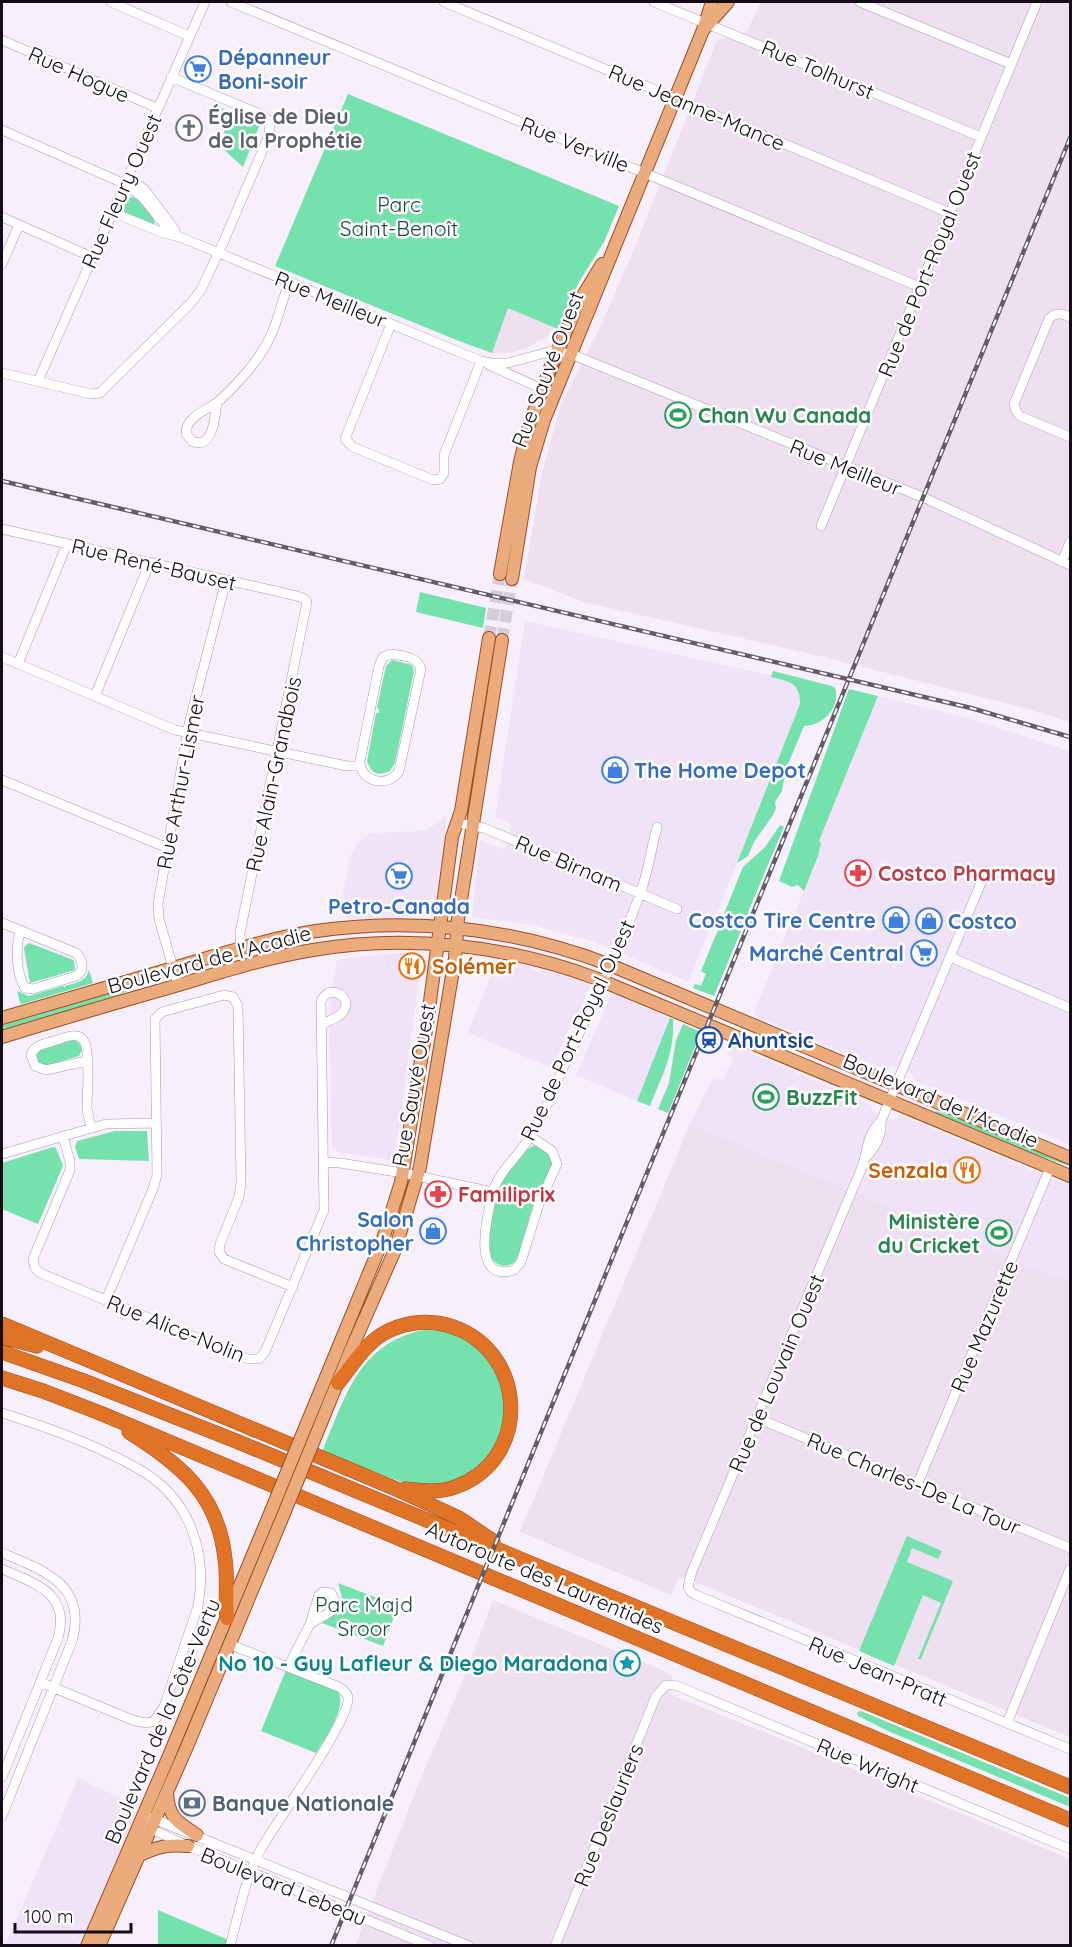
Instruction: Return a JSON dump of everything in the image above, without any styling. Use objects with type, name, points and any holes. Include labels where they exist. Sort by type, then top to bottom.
[{"type":"highway","points":[[338,1383],[376,1339],[397,1327],[419,1323],[444,1324],[469,1334],[486,1346],[503,1371],[510,1390],[510,1421],[502,1445],[488,1466],[470,1480],[448,1489],[423,1491],[394,1488]]},
{"type":"highway","points":[[2,1324],[394,1488],[459,1518],[520,1558]]},
{"type":"highway","points":[[2,1337],[71,1354]]},
{"type":"highway","name":"Autoroute des Laurentides","points":[[2,1352],[105,1389],[520,1558],[1071,1787]]},
{"type":"highway","name":"Autoroute des Laurentides","points":[[2,1378],[100,1413],[1071,1820]]},
{"type":"highway","points":[[100,1413],[172,1461],[191,1479],[202,1495],[216,1521],[224,1548],[227,1618]]},
{"type":"main road","name":"Rue Sauvé Ouest","points":[[614,245],[579,302],[542,390],[523,448],[506,577],[535,448],[554,393],[706,25],[712,2]]},
{"type":"main road","name":"Rue Sauvé Ouest","points":[[706,25],[728,2]]},
{"type":"main road","name":"Rue Sauvé Ouest","points":[[496,639],[456,945],[417,1176],[395,1250],[312,1445],[277,1513],[300,1440],[380,1248],[403,1173],[427,1024],[452,837],[458,823],[496,639]]},
{"type":"main road","name":"Boulevard de l'Acadie","points":[[2,1018],[241,948],[298,934],[380,926],[457,928],[529,939],[610,965],[1071,1158]]},
{"type":"main road","name":"Boulevard de l'Acadie","points":[[2,1037],[260,961],[321,948],[384,943],[456,945],[498,951],[562,966],[1071,1176]]},
{"type":"main road","name":"Boulevard de la Côte-Vertu","points":[[87,1946],[147,1822],[227,1618],[277,1513]]},
{"type":"main road","name":"Boulevard de la Côte-Vertu","points":[[99,1946],[138,1856],[147,1822],[167,1792],[230,1644],[277,1513]]},
{"type":"main road","points":[[167,1792],[168,1807],[172,1816],[197,1835]]},
{"type":"main road","points":[[138,1856],[161,1846],[174,1844],[188,1846]]},
{"type":"street","points":[[111,2],[189,36]]},
{"type":"street","name":"Rue Fleury Ouest","points":[[38,381],[205,2]]},
{"type":"street","name":"Rue Verville","points":[[231,2],[920,287]]},
{"type":"street","name":"Rue Jeanne-Mance","points":[[444,2],[950,213]]},
{"type":"street","name":"Rue Tolhurst","points":[[654,2],[981,137]]},
{"type":"street","points":[[860,2],[1011,64]]},
{"type":"street","name":"Rue de Port-Royal Ouest","points":[[821,526],[1037,2]]},
{"type":"street","name":"Rue Hogue","points":[[2,40],[157,108]]},
{"type":"street","points":[[2,373],[97,394],[106,388],[194,300],[203,286],[267,140],[270,123],[260,114],[171,77]]},
{"type":"street","points":[[2,130],[124,183],[137,184],[145,190],[180,237]]},
{"type":"street","name":"Rue Meilleur","points":[[112,212],[163,233],[180,237],[482,361],[542,390]]},
{"type":"street","points":[[2,217],[92,257]]},
{"type":"street","points":[[2,264],[19,225]]},
{"type":"street","points":[[217,403],[248,370],[269,339],[289,283]]},
{"type":"street","points":[[1071,317],[1056,313],[1049,319],[1014,404],[1020,416],[1071,437]]},
{"type":"street","points":[[391,324],[345,439],[353,447],[423,476],[433,480],[440,478],[444,473],[444,455],[482,361]]},
{"type":"street","name":"Rue Meilleur","points":[[482,361],[508,363],[549,351],[571,354],[943,506],[1066,563]]},
{"type":"street","name":"Rue René-Bauset","points":[[2,529],[299,597],[306,601]]},
{"type":"street","points":[[1066,563],[1071,542]]},
{"type":"street","points":[[18,664],[67,544]]},
{"type":"street","points":[[95,696],[150,562]]},
{"type":"street","name":"Rue Arthur-Lismer","points":[[178,985],[158,912],[187,733],[226,580]]},
{"type":"street","name":"Rue Alain-Grandbois","points":[[241,948],[240,933],[306,601]]},
{"type":"street","points":[[391,654],[414,659],[419,663],[420,672],[399,771],[390,780],[379,782],[366,776],[360,766],[381,661],[385,656],[391,654]]},
{"type":"street","points":[[2,657],[175,730],[347,766],[360,766]]},
{"type":"street","points":[[2,780],[167,847]]},
{"type":"street","name":"Rue Birnam","points":[[458,823],[473,825],[677,909]]},
{"type":"street","name":"Rue de Port-Royal Ouest","points":[[530,1136],[552,1151],[556,1161],[555,1170],[541,1198],[528,1243],[518,1266],[506,1272],[492,1266],[486,1258],[484,1245],[493,1192],[501,1175],[530,1136],[547,1105],[604,982],[640,893],[657,827]]},
{"type":"street","name":"Rue de Louvain Ouest","points":[[688,1588],[691,1574],[865,1159],[866,1145],[873,1128],[880,1121],[986,871]]},
{"type":"street","points":[[2,923],[21,930],[76,954],[81,963],[80,973],[33,989],[25,988],[22,983],[17,943],[21,930]]},
{"type":"street","points":[[950,957],[1071,1008]]},
{"type":"street","points":[[106,1300],[156,1179],[156,1017],[162,1012],[222,995],[235,998],[238,1006],[241,1188],[219,1252],[225,1259],[293,1287]]},
{"type":"street","name":"Rue Alice-Nolin","points":[[63,1136],[70,1158],[70,1170],[35,1254],[33,1264],[36,1269],[40,1273],[253,1360],[261,1358],[323,1214],[321,1025]]},
{"type":"street","points":[[87,1061],[44,1070],[35,1066],[31,1055],[37,1046],[74,1035],[81,1038],[85,1043],[87,1061],[87,1112],[91,1128]]},
{"type":"street","points":[[2,1154],[112,1123],[156,1123]]},
{"type":"street","points":[[324,1162],[403,1173],[493,1192]]},
{"type":"street","name":"Rue Mazurette","points":[[917,1485],[1050,1168]]},
{"type":"street","points":[[2,1413],[83,1442],[153,1478],[168,1492],[186,1516],[198,1546],[200,1594],[164,1707],[158,1718],[151,1722],[135,1721],[40,1682]]},
{"type":"street","name":"Rue Charles-De La Tour","points":[[757,1418],[1071,1548]]},
{"type":"street","points":[[2,1554],[45,1571],[61,1583],[73,1604],[75,1626],[72,1641],[54,1689],[2,1816]]},
{"type":"street","points":[[2,1569],[40,1585],[55,1599],[61,1615],[60,1631],[2,1777]]},
{"type":"street","points":[[1007,1723],[1071,1569]]},
{"type":"street","name":"Rue Jean-Pratt","points":[[688,1588],[696,1595],[1071,1749]]},
{"type":"street","points":[[288,1667],[310,1624]]},
{"type":"street","points":[[230,1644],[339,1687],[349,1699],[332,1738],[261,1848],[251,1873],[230,1946]]},
{"type":"street","name":"Rue Wright","points":[[664,1686],[675,1685],[1071,1849]]},
{"type":"street","name":"Rue Deslauriers","points":[[555,1946],[646,1719],[656,1696],[664,1686]]},
{"type":"street","name":"Boulevard Lebeau","points":[[147,1822],[197,1835],[469,1946]]},
{"type":"street","name":"Boulevard Lebeau","points":[[147,1822],[188,1846],[430,1946]]},
{"type":"shaded area","points":[[760,2],[1070,2],[1070,722],[1025,708],[828,658],[584,602],[524,579],[542,472],[561,405],[600,327],[634,250],[717,40],[747,32]]},
{"type":"shaded area","points":[[508,308],[554,327],[548,336],[527,348],[510,353],[492,353]]},
{"type":"shaded area","points":[[525,621],[811,684],[688,982],[595,942],[529,924],[472,917],[480,840],[505,850],[512,824],[495,817]]},
{"type":"shaded area","name":"Marché Central","points":[[878,696],[958,715],[1070,751],[1070,1145],[914,1080],[912,1074],[891,1065],[886,1070],[753,1015],[818,856],[819,842]]},
{"type":"shaded area","points":[[446,816],[435,899],[430,899],[430,916],[346,919],[343,892],[356,844],[371,833],[426,831]]},
{"type":"shaded area","points":[[404,953],[419,954],[422,958],[395,1157],[391,1160],[337,1152],[332,1148],[329,1009],[337,960]]},
{"type":"shaded area","points":[[488,958],[530,966],[539,972],[541,969],[552,972],[579,980],[590,986],[552,1068],[468,1033],[493,970],[485,967]]},
{"type":"shaded area","points":[[612,993],[670,1018],[637,1101],[576,1075]]},
{"type":"shaded area","points":[[731,1044],[871,1105],[873,1111],[895,1120],[900,1115],[1070,1186],[1070,1281],[1026,1266],[690,1124],[713,1078],[723,1081],[733,1058],[727,1055]]},
{"type":"shaded area","points":[[690,1124],[1026,1266],[1070,1281],[1070,1737],[703,1585],[679,1577],[671,1595],[520,1532]]},
{"type":"shaded area","points":[[493,1600],[664,1671],[672,1676],[671,1695],[1070,1859],[1070,1945],[355,1946]]},
{"type":"shaded area","points":[[78,1778],[138,1806],[85,1934],[77,1945],[5,1945]]},
{"type":"green space","name":"Parc Saint-Benoît","points":[[348,94],[619,206],[604,242],[579,282],[558,329],[508,308],[492,353],[275,266]]},
{"type":"green space","points":[[214,105],[260,124],[243,167],[222,148],[228,137],[224,133],[226,120],[214,118],[208,111]]},
{"type":"green space","points":[[131,197],[146,207],[154,219],[153,225],[124,213],[124,207]]},
{"type":"green space","points":[[420,592],[486,608],[483,628],[416,612]]},
{"type":"green space","points":[[392,660],[412,665],[414,671],[395,763],[389,772],[378,774],[372,771],[367,762],[376,713],[379,713],[377,708],[386,666]]},
{"type":"green space","points":[[773,671],[832,686],[835,688],[835,702],[824,719],[804,726],[786,769],[782,791],[775,802],[776,808],[773,815],[754,842],[748,856],[737,863],[800,704],[796,687],[789,682],[771,677]]},
{"type":"green space","points":[[849,689],[878,696],[819,841],[821,843],[818,856],[804,891],[798,885],[792,887],[779,881]]},
{"type":"green space","points":[[780,825],[784,827],[743,924],[723,916],[743,867],[765,847]]},
{"type":"green space","points":[[722,920],[742,928],[714,996],[693,988],[695,984],[701,986],[706,974],[701,971]]},
{"type":"green space","points":[[29,943],[71,959],[74,961],[75,970],[30,983],[24,949]]},
{"type":"green space","points":[[89,970],[93,983],[20,1003],[17,991],[29,996],[63,986],[65,988],[65,986],[83,980]]},
{"type":"green space","points":[[129,988],[130,990],[116,996],[2,1030],[2,1025]]},
{"type":"green space","points":[[670,1018],[673,1019],[673,1032],[670,1054],[650,1106],[637,1101]]},
{"type":"green space","points":[[683,1024],[701,1032],[668,1113],[658,1109],[669,1083],[676,1040]]},
{"type":"green space","points":[[73,1040],[81,1047],[79,1056],[45,1066],[38,1062],[37,1055],[41,1049]]},
{"type":"green space","points":[[936,1111],[967,1120],[1070,1164],[1070,1166],[1031,1153],[935,1113]]},
{"type":"green space","points":[[115,1131],[147,1131],[149,1161],[79,1159],[75,1147],[77,1141]]},
{"type":"green space","points":[[536,1145],[546,1151],[553,1160],[551,1172],[533,1205],[517,1260],[503,1266],[494,1262],[488,1247],[498,1192],[515,1163],[526,1151]]},
{"type":"green space","points":[[56,1148],[63,1166],[38,1224],[2,1209],[2,1163]]},
{"type":"green space","points":[[424,1330],[445,1331],[480,1345],[507,1388],[502,1437],[478,1469],[455,1482],[425,1487],[404,1483],[322,1452],[347,1393],[369,1360],[383,1347],[402,1337]]},
{"type":"green space","points":[[907,1536],[942,1551],[938,1559],[912,1548],[907,1562],[953,1581],[921,1659],[918,1659],[941,1603],[923,1595],[894,1666],[859,1651]]},
{"type":"green space","name":"Parc Majd Sroor","points":[[338,1583],[398,1606],[383,1646],[322,1623],[339,1612],[343,1601]]},
{"type":"green space","points":[[286,1670],[337,1690],[340,1696],[338,1713],[316,1753],[261,1731]]},
{"type":"green space","points":[[861,1711],[1070,1798],[1070,1807],[888,1731],[858,1716],[857,1712]]},
{"type":"green space","points":[[158,1910],[231,1941],[230,1945],[158,1945]]},
{"type":"tunnel","points":[[489,638],[500,574]]},
{"type":"tunnel","points":[[502,640],[512,579]]},
{"type":"railway","points":[[331,1946],[1070,138]]},
{"type":"railway","points":[[2,481],[971,708],[1070,737]]},
{"type":"place","name":"Dépanneur Boni-soir","points":[[198,69]]},
{"type":"place","name":"Église de Dieu de la Prophétie","points":[[189,128]]},
{"type":"place","name":"Chan Wu Canada","points":[[678,415]]},
{"type":"place","name":"The Home Depot","points":[[615,770]]},
{"type":"place","name":"Costco Pharmacy","points":[[858,873]]},
{"type":"place","name":"Petro-Canada","points":[[399,876]]},
{"type":"place","name":"Costco Tire Centre","points":[[896,920]]},
{"type":"place","name":"Costco","points":[[929,921]]},
{"type":"place","name":"Marché Central","points":[[924,953]]},
{"type":"place","name":"Solémer","points":[[412,966]]},
{"type":"place","name":"Ahuntsic","points":[[709,1040]]},
{"type":"place","name":"BuzzFit","points":[[766,1097]]},
{"type":"place","name":"Senzala","points":[[967,1170]]},
{"type":"place","name":"Familiprix","points":[[438,1194]]},
{"type":"place","name":"Salon Christopher","points":[[433,1231]]},
{"type":"place","name":"Ministère du Cricket","points":[[999,1233]]},
{"type":"place","name":"No 10 - Guy Lafleur & Diego Maradona","points":[[627,1663]]},
{"type":"place","name":"Banque Nationale","points":[[192,1803]]}]
